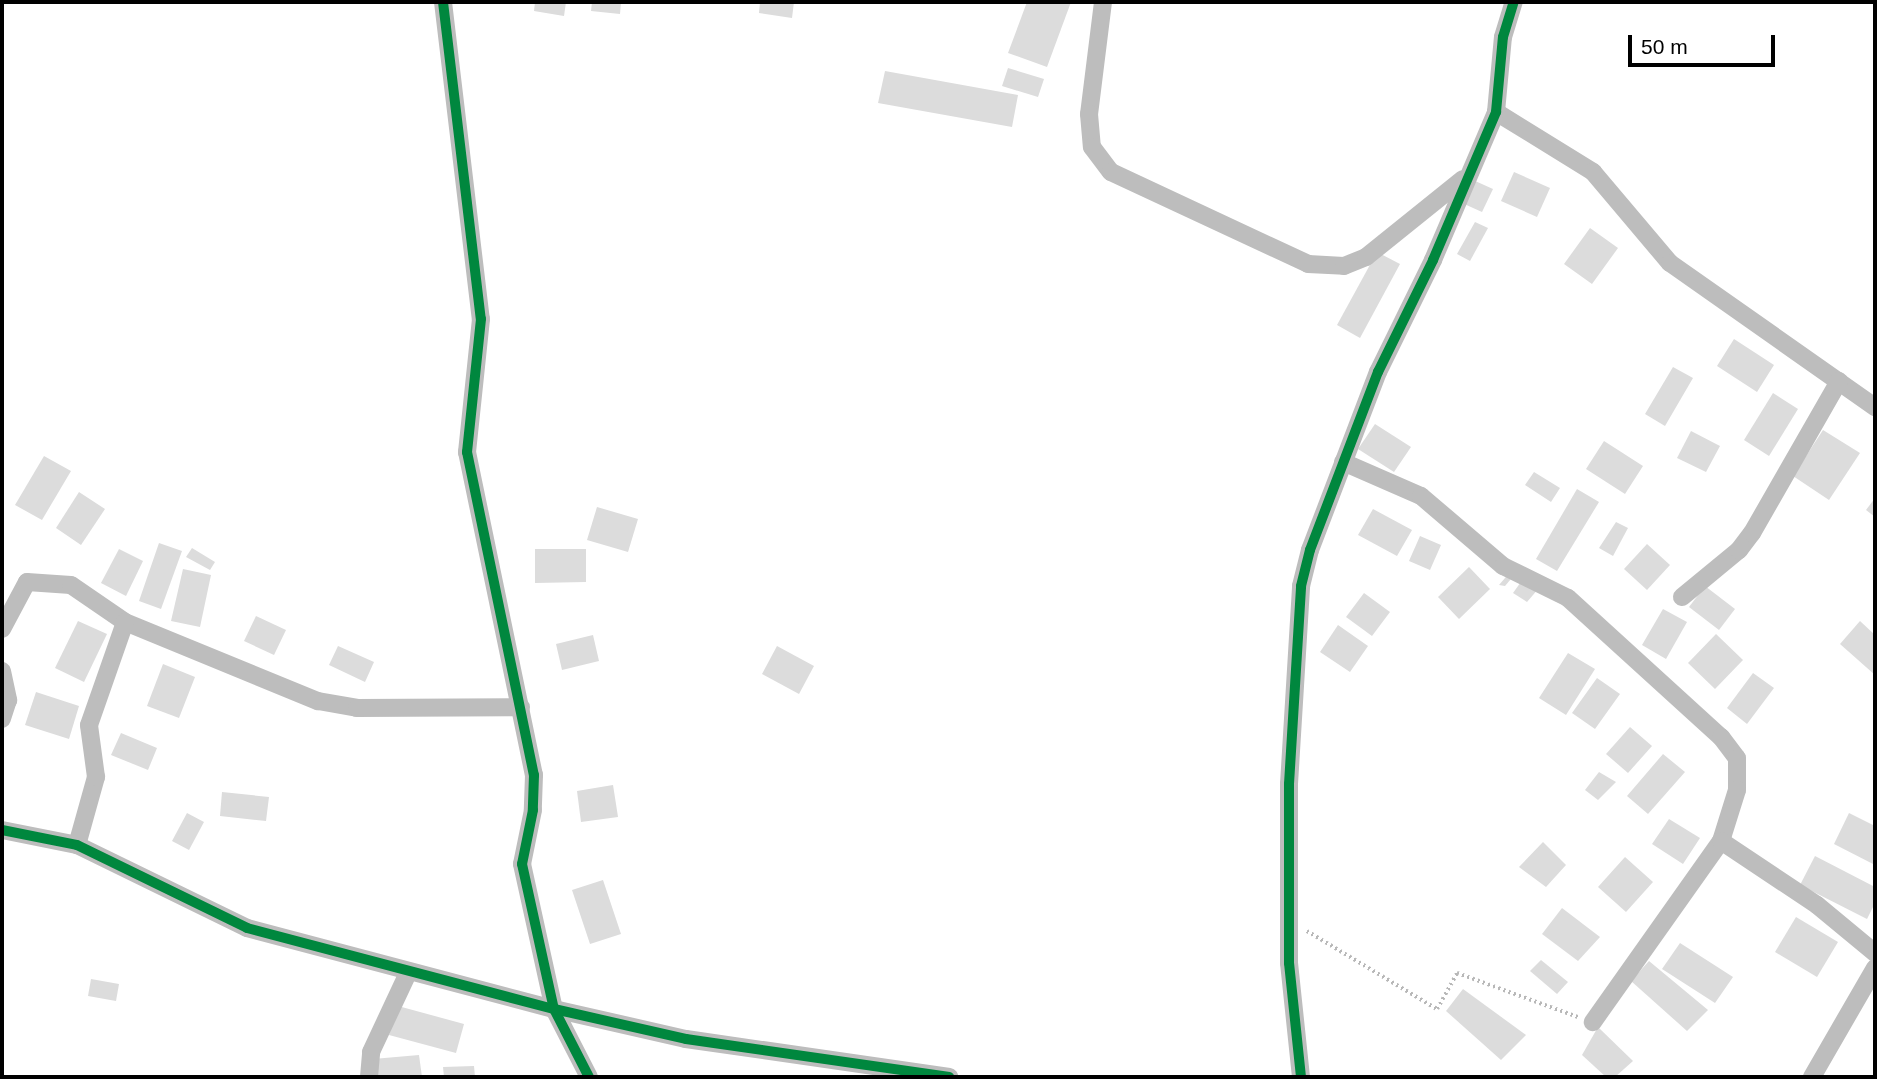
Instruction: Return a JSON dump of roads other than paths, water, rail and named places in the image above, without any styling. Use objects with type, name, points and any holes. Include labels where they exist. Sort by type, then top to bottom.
[{"type":"street","points":[[443,2],[481,319],[467,452],[474,502],[534,775],[533,810],[522,864],[554,1009],[589,1077]]},
{"type":"street","points":[[1103,2],[1089,114],[1092,147],[1111,172],[1308,264],[1344,266],[1366,257],[1466,177]]},
{"type":"street","points":[[1301,1077],[1290,921],[1289,784],[1301,586],[1343,462],[1378,372],[1433,260],[1466,177],[1496,112],[1503,37],[1514,2]]},
{"type":"street","points":[[1496,112],[1593,172],[1670,263],[1875,407]]},
{"type":"street","points":[[1682,597],[1739,550],[1752,533],[1839,381]]},
{"type":"street","points":[[1343,462],[1421,496],[1503,566],[1568,598],[1721,737],[1737,758],[1737,790],[1721,841],[1593,1022]]},
{"type":"street","points":[[2,629],[18,593],[27,582],[37,581],[77,588],[125,622],[318,701],[357,708],[521,707]]},
{"type":"street","points":[[77,845],[96,777],[89,725],[125,622]]},
{"type":"street","points":[[2,671],[8,700],[2,719]]},
{"type":"street","points":[[2,836],[77,845],[247,928],[554,1009],[686,1039],[938,1077]]},
{"type":"street","points":[[1721,841],[1817,905],[1875,953]]},
{"type":"street","points":[[369,1077],[371,1052],[409,971]]},
{"type":"street","points":[[1812,1077],[1873,978]]}]
